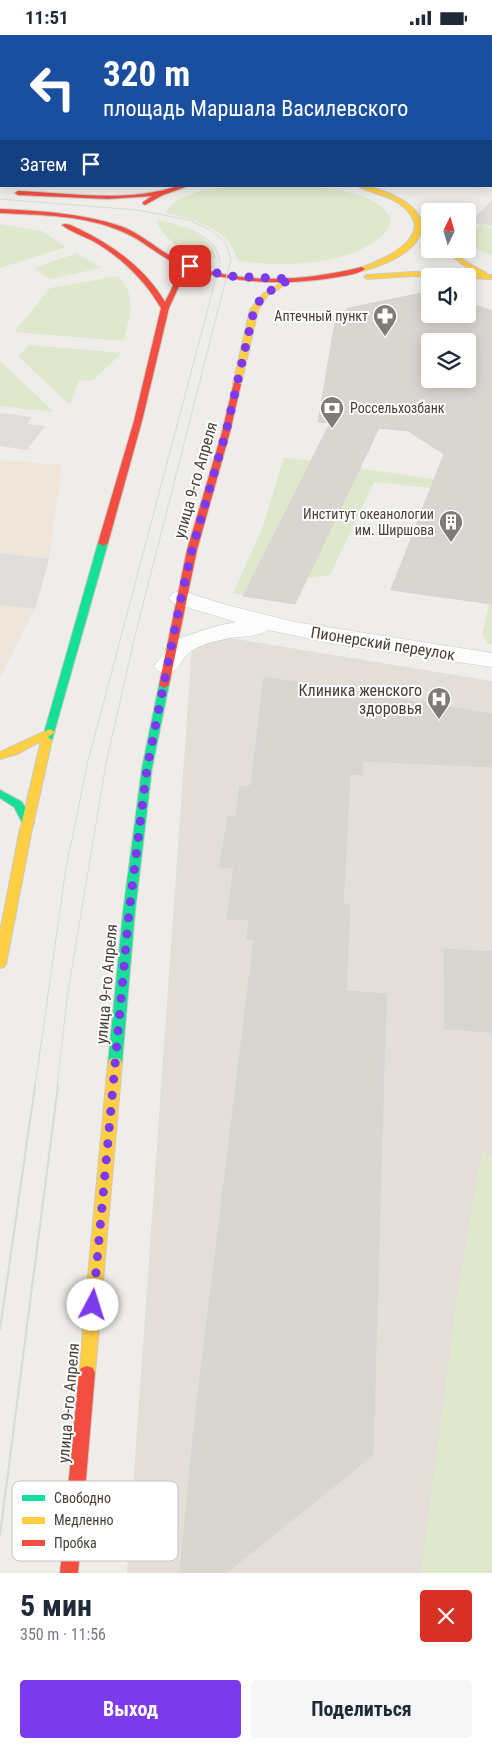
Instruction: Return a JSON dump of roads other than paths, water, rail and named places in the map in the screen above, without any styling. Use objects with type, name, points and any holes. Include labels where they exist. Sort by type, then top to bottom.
[{"type":"main road","points":[[126,187],[64,192],[10,193],[136,197],[161,194],[183,187]]},
{"type":"main road","points":[[0,211],[76,217],[107,224],[130,233],[148,247],[176,261],[203,271],[228,276],[291,279],[348,272],[369,267],[393,258],[418,243],[419,227],[417,218],[409,208],[396,199],[364,187]]},
{"type":"main road","points":[[395,187],[410,193]]},
{"type":"main road","points":[[130,233],[136,215],[144,204],[161,194]]},
{"type":"main road","points":[[0,211],[62,223],[108,247],[144,275],[159,293],[165,308]]},
{"type":"main road","points":[[458,258],[491,278]]},
{"type":"main road","points":[[0,964],[28,823],[50,732],[142,409],[165,308],[174,295],[179,276],[176,261]]},
{"type":"main road","points":[[449,265],[491,278]]},
{"type":"main road","points":[[369,267],[413,267],[491,278]]},
{"type":"main road","points":[[254,310],[271,301],[296,292],[388,274],[436,273],[491,278]]},
{"type":"main road","name":"улица 9-го Апреля","points":[[77,1481],[129,912],[147,768],[166,666],[192,550],[226,432],[254,310],[259,301],[273,289],[291,279]]},
{"type":"main road","points":[[0,755],[13,752],[50,732]]},
{"type":"main road","points":[[0,793],[18,805],[28,823]]},
{"type":"street","name":"Пионерский переулок","points":[[181,598],[221,612],[275,626],[492,660]]},
{"type":"street","name":"Пионерский переулок","points":[[166,666],[183,645],[225,631],[275,626]]},
{"type":"tram line","points":[[0,199],[137,210],[189,220],[211,230],[225,242],[231,259],[135,636],[106,763],[67,998],[57,1087]]},
{"type":"tram line","points":[[35,1087],[66,868],[88,761],[220,263],[219,256],[213,245],[208,240],[185,227]]},
{"type":"tram line","points":[[0,1329],[35,1086]]},
{"type":"tram line","points":[[0,1535],[58,1086]]},
{"type":"place","name":"Аптечный пункт","points":[[385,337]]},
{"type":"place","name":"Россельхозбанк","points":[[332,429]]},
{"type":"place","name":"Институт океанологии им. Ширшова","points":[[451,543]]},
{"type":"place","name":"Клиника женского здоровья","points":[[439,720]]}]
